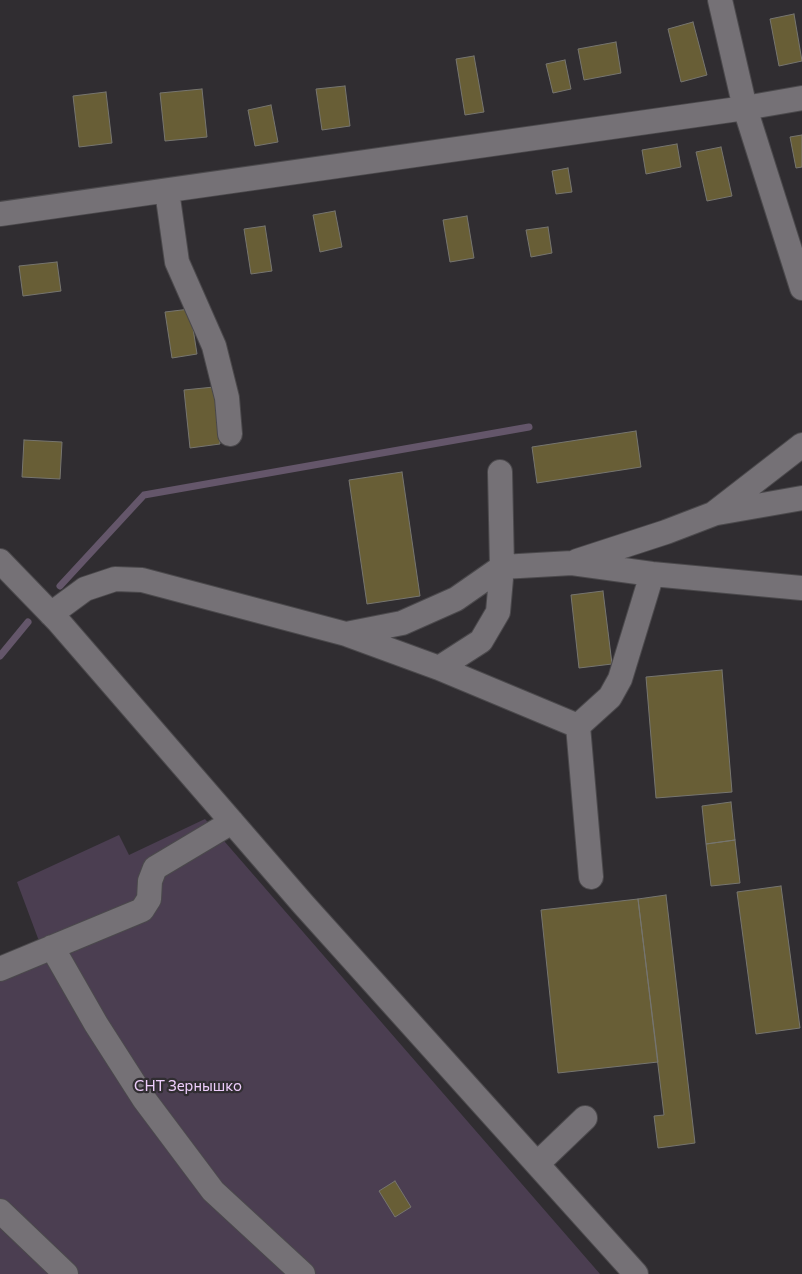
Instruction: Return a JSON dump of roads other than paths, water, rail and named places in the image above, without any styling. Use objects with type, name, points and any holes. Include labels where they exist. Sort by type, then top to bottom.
[{"type":"street","points":[[720,0],[745,108],[802,288]]},
{"type":"street","points":[[0,214],[745,108],[802,98]]},
{"type":"street","points":[[167,191],[178,262],[214,346],[227,398],[230,434]]},
{"type":"street","points":[[713,514],[802,445]]},
{"type":"street","points":[[439,668],[481,641],[498,612],[502,567],[500,472]]},
{"type":"street","points":[[572,563],[666,532],[713,514],[802,498]]},
{"type":"street","points":[[0,561],[51,614],[232,822],[636,1274]]},
{"type":"street","points":[[346,634],[402,623],[456,599],[502,567],[572,563],[652,574],[802,588]]},
{"type":"street","points":[[578,726],[610,697],[620,679],[652,574]]},
{"type":"street","points":[[51,614],[85,589],[115,579],[142,580],[346,634],[439,668],[578,726]]},
{"type":"street","points":[[578,726],[591,878]]},
{"type":"street","points":[[0,969],[142,910],[149,899],[150,881],[155,868],[232,822]]},
{"type":"street","points":[[52,947],[96,1024],[144,1098],[213,1191],[303,1274]]},
{"type":"street","points":[[537,1164],[585,1118]]},
{"type":"street","points":[[0,1211],[66,1274]]},
{"type":"waterway","points":[[60,586],[144,495],[529,427]]},
{"type":"waterway","points":[[0,656],[28,622]]},
{"type":"park label","name":"СНТ Зернышко","points":[[188,1086]]}]
